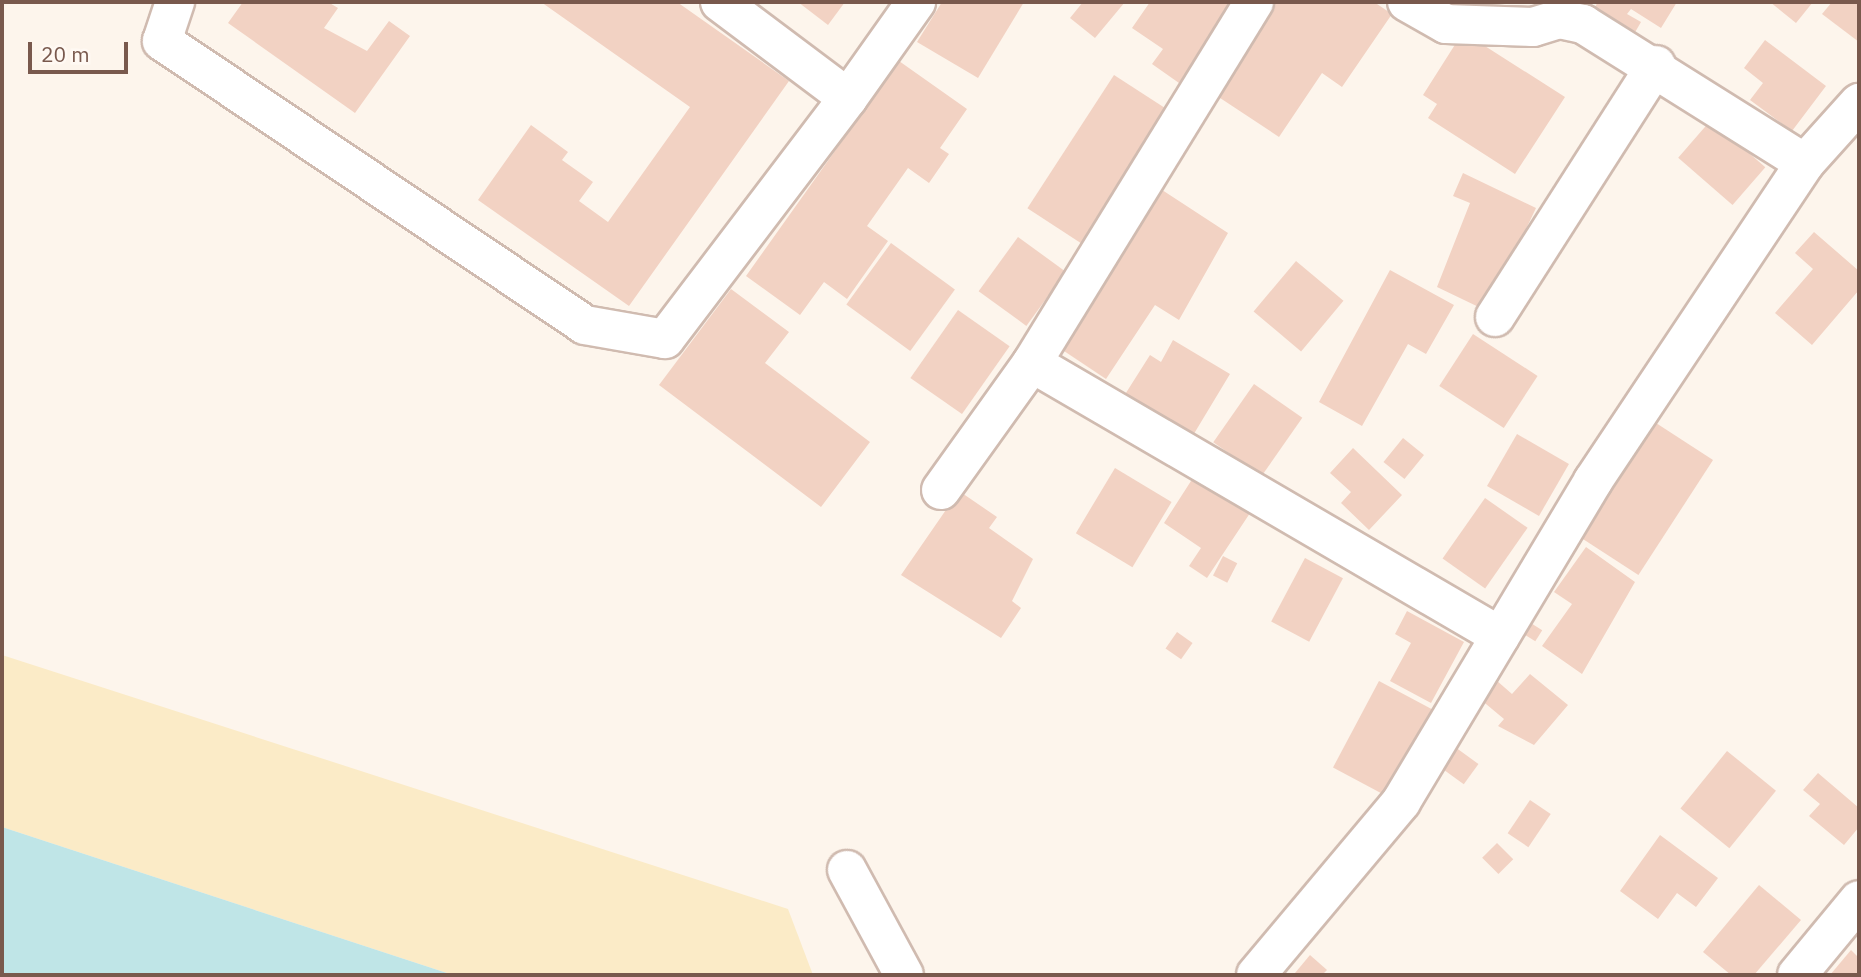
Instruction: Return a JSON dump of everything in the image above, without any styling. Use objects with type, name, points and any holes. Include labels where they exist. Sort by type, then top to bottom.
[{"type":"street","points":[[175,2],[162,41],[585,325],[665,339],[848,98],[916,2]]},
{"type":"street","points":[[720,2],[848,98]]},
{"type":"street","points":[[941,490],[1032,363],[1254,2]]},
{"type":"street","points":[[1407,2],[1446,24],[1533,27],[1565,10],[1583,24],[1656,65],[1805,163]]},
{"type":"street","points":[[1495,317],[1656,65]]},
{"type":"street","points":[[1256,975],[1401,802],[1593,481],[1805,163],[1859,103]]},
{"type":"street","points":[[1032,363],[1500,636]]},
{"type":"street","points":[[847,870],[904,975]]},
{"type":"street","points":[[1797,975],[1859,900]]},
{"type":"sand","points":[[2,655],[788,909],[813,975],[453,975],[2,827]]},
{"type":"water","points":[[2,827],[453,975],[2,975]]},
{"type":"building","points":[[243,2],[328,2],[338,8],[324,28],[367,51],[389,21],[410,36],[355,113],[228,23]]},
{"type":"building","points":[[541,2],[677,2],[789,81],[629,306],[478,200],[531,125],[568,152],[562,160],[593,182],[579,201],[608,222],[690,107]]},
{"type":"building","points":[[798,2],[845,2],[828,25]]},
{"type":"building","points":[[942,2],[1024,2],[978,78],[917,42]]},
{"type":"building","points":[[1083,2],[1125,2],[1095,38],[1070,18]]},
{"type":"building","points":[[1150,2],[1234,2],[1179,83],[1152,64],[1163,49],[1132,28]]},
{"type":"building","points":[[1271,2],[1374,2],[1392,14],[1342,87],[1322,73],[1279,137],[1211,92]]},
{"type":"building","points":[[1598,2],[1677,2],[1661,28],[1631,9],[1627,14],[1641,22],[1630,41],[1589,16]]},
{"type":"building","points":[[1770,2],[1813,2],[1796,23]]},
{"type":"building","points":[[1832,2],[1859,2],[1859,42],[1822,14]]},
{"type":"building","points":[[1463,32],[1565,97],[1515,174],[1428,118],[1437,104],[1423,95]]},
{"type":"building","points":[[1765,40],[1826,86],[1792,131],[1750,100],[1763,83],[1744,68]]},
{"type":"building","points":[[899,61],[967,109],[940,148],[949,154],[929,183],[908,168],[867,226],[888,241],[847,299],[824,282],[800,315],[746,276]]},
{"type":"building","points":[[1114,75],[1168,110],[1081,243],[1027,208]]},
{"type":"building","points":[[1711,120],[1765,167],[1733,205],[1678,158]]},
{"type":"building","points":[[1463,173],[1536,208],[1487,311],[1437,287],[1470,203],[1453,196]]},
{"type":"building","points":[[1156,186],[1228,233],[1179,320],[1155,305],[1106,379],[1052,343]]},
{"type":"building","points":[[1814,232],[1859,271],[1859,290],[1812,345],[1775,313],[1813,269],[1795,253]]},
{"type":"building","points":[[1018,237],[1066,272],[1026,326],[979,291]]},
{"type":"building","points":[[891,243],[955,289],[910,351],[846,304]]},
{"type":"building","points":[[1296,261],[1343,301],[1301,351],[1254,312]]},
{"type":"building","points":[[1390,270],[1454,305],[1426,354],[1408,344],[1362,426],[1319,402]]},
{"type":"building","points":[[731,289],[789,332],[765,363],[870,442],[821,507],[659,385]]},
{"type":"building","points":[[958,310],[1010,346],[962,414],[910,378]]},
{"type":"building","points":[[1473,334],[1538,376],[1504,428],[1439,386]]},
{"type":"building","points":[[1173,340],[1230,374],[1192,437],[1124,396],[1150,355],[1161,362]]},
{"type":"building","points":[[1254,384],[1302,418],[1262,476],[1213,442]]},
{"type":"building","points":[[1656,423],[1713,460],[1638,575],[1581,538]]},
{"type":"building","points":[[1517,434],[1569,464],[1539,516],[1487,486]]},
{"type":"building","points":[[1403,438],[1424,455],[1404,479],[1383,462]]},
{"type":"building","points":[[1353,448],[1402,495],[1369,530],[1341,503],[1351,492],[1330,473]]},
{"type":"building","points":[[1200,467],[1256,504],[1207,578],[1189,566],[1201,548],[1164,523]]},
{"type":"building","points":[[1115,468],[1172,502],[1132,567],[1076,533]]},
{"type":"building","points":[[959,491],[997,517],[989,528],[1033,559],[1012,601],[1021,608],[1001,638],[901,575]]},
{"type":"building","points":[[1485,498],[1528,528],[1485,588],[1443,559]]},
{"type":"building","points":[[1586,547],[1635,582],[1582,674],[1542,646],[1572,604],[1554,592]]},
{"type":"building","points":[[1223,556],[1237,563],[1227,583],[1213,576]]},
{"type":"building","points":[[1305,558],[1343,578],[1309,642],[1271,622]]},
{"type":"building","points":[[1407,611],[1464,642],[1431,703],[1390,681],[1411,643],[1395,634]]},
{"type":"building","points":[[1521,617],[1542,630],[1535,641],[1514,628]]},
{"type":"building","points":[[1177,632],[1193,643],[1181,659],[1166,648]]},
{"type":"building","points":[[1530,674],[1568,705],[1534,745],[1498,726],[1504,719],[1480,699],[1496,680],[1512,694]]},
{"type":"building","points":[[1379,681],[1439,713],[1393,799],[1333,768]]},
{"type":"building","points":[[1455,747],[1478,764],[1464,784],[1440,767]]},
{"type":"building","points":[[1727,751],[1776,791],[1729,848],[1680,809]]},
{"type":"building","points":[[1818,773],[1859,808],[1859,827],[1844,845],[1809,816],[1820,804],[1803,790]]},
{"type":"building","points":[[1530,800],[1551,814],[1528,847],[1508,833]]},
{"type":"building","points":[[1660,835],[1718,878],[1696,907],[1677,893],[1658,919],[1620,891]]},
{"type":"building","points":[[1497,843],[1513,859],[1498,874],[1482,858]]},
{"type":"building","points":[[1759,885],[1801,920],[1754,975],[1731,975],[1703,952]]},
{"type":"building","points":[[1851,950],[1859,958],[1859,975],[1830,975]]},
{"type":"building","points":[[1310,955],[1327,970],[1322,975],[1295,973]]}]
